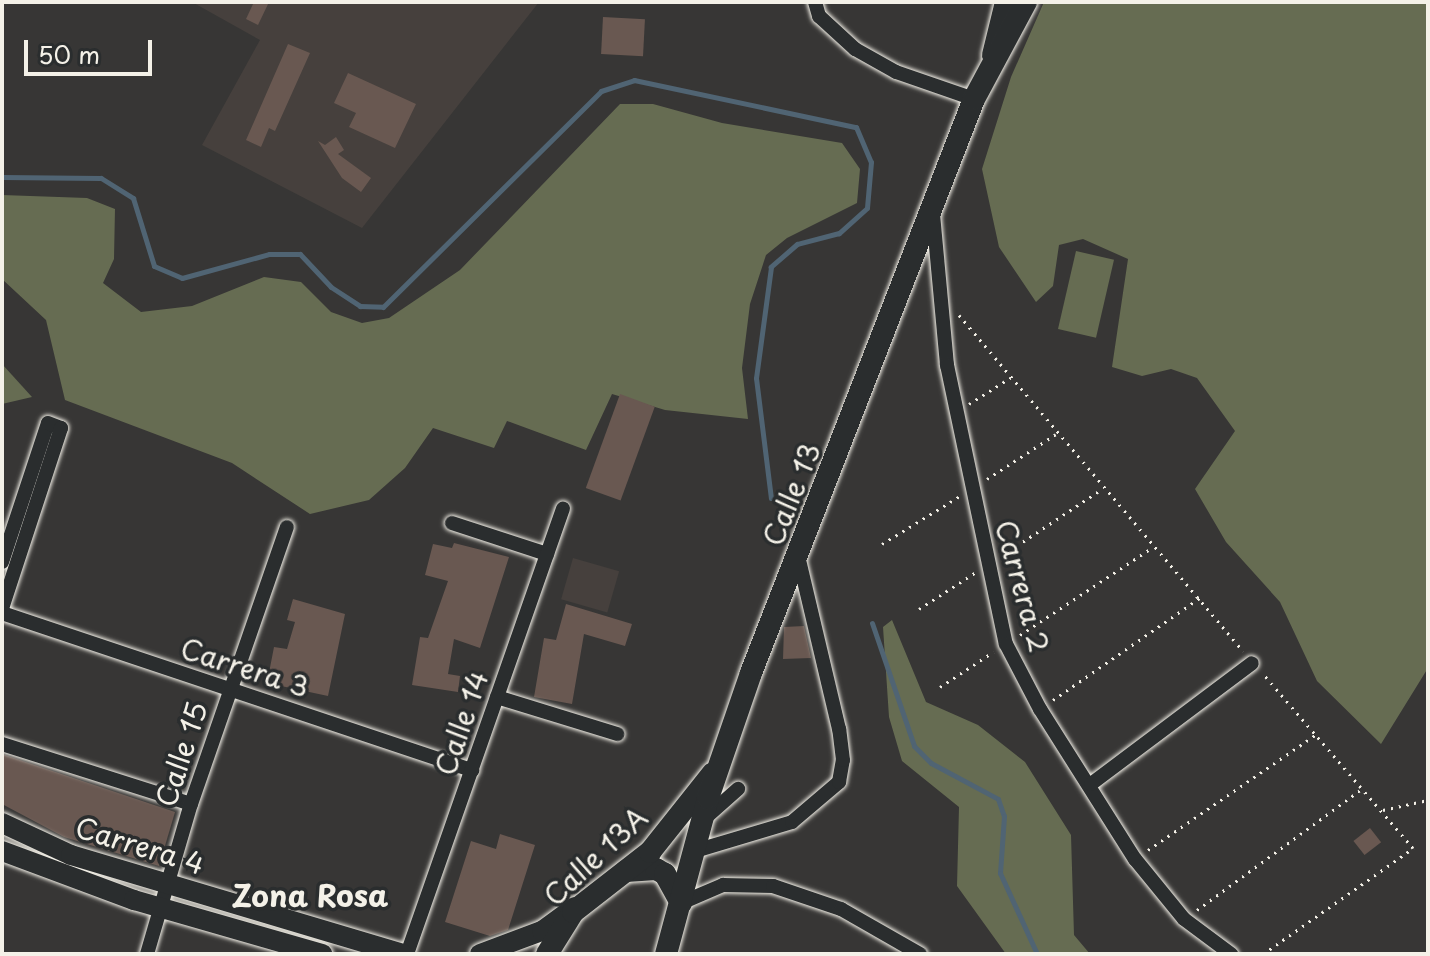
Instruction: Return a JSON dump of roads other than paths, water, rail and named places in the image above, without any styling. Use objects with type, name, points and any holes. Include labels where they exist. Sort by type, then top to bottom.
[{"type":"main road","points":[[992,63],[1006,2]]},
{"type":"main road","points":[[992,63],[1007,45],[1026,2]]},
{"type":"main road","name":"Calle 13","points":[[666,954],[718,767],[974,99],[992,63]]},
{"type":"main road","name":"Calle 13A","points":[[547,954],[560,928],[588,898],[659,842],[718,767]]},
{"type":"main road","name":"Carrera 4","points":[[2,823],[71,855],[405,954]]},
{"type":"main road","name":"Carrera 4","points":[[2,851],[41,870],[162,909],[322,954]]},
{"type":"main road","points":[[626,871],[656,869],[665,874],[681,903]]},
{"type":"main road","points":[[480,954],[542,931],[588,898]]},
{"type":"street","points":[[815,2],[819,16],[855,49],[896,72],[974,99]]},
{"type":"street","name":"Carrera 2","points":[[932,209],[956,413],[1006,644],[1040,709],[1091,784],[1135,859],[1184,919],[1231,954]]},
{"type":"street","points":[[2,562],[48,423],[61,428],[2,611]]},
{"type":"street","name":"Calle 14","points":[[405,954],[563,508]]},
{"type":"street","points":[[452,523],[547,554]]},
{"type":"street","name":"Calle 15","points":[[147,954],[191,804],[287,527]]},
{"type":"street","points":[[695,851],[792,822],[839,782],[843,760],[839,729],[798,555]]},
{"type":"street","name":"Carrera 3","points":[[2,611],[472,770]]},
{"type":"street","points":[[1091,784],[1252,663]]},
{"type":"street","points":[[497,697],[617,734]]},
{"type":"street","points":[[2,744],[191,804]]},
{"type":"street","points":[[703,820],[738,789]]},
{"type":"street","points":[[681,903],[723,885],[773,886],[841,909],[920,954]]},
{"type":"waterway","points":[[2,177],[101,178],[133,198],[154,266],[182,278],[269,254],[300,254],[331,287],[360,306],[383,307],[601,91],[634,80],[856,127],[871,162],[867,208],[839,233],[797,244],[771,267],[756,378],[771,498]]},
{"type":"waterway","points":[[872,623],[914,746],[931,763],[998,799],[1004,816],[1000,873],[1037,954]]},
{"type":"district","name":"Zona Rosa","points":[[310,895]]}]
